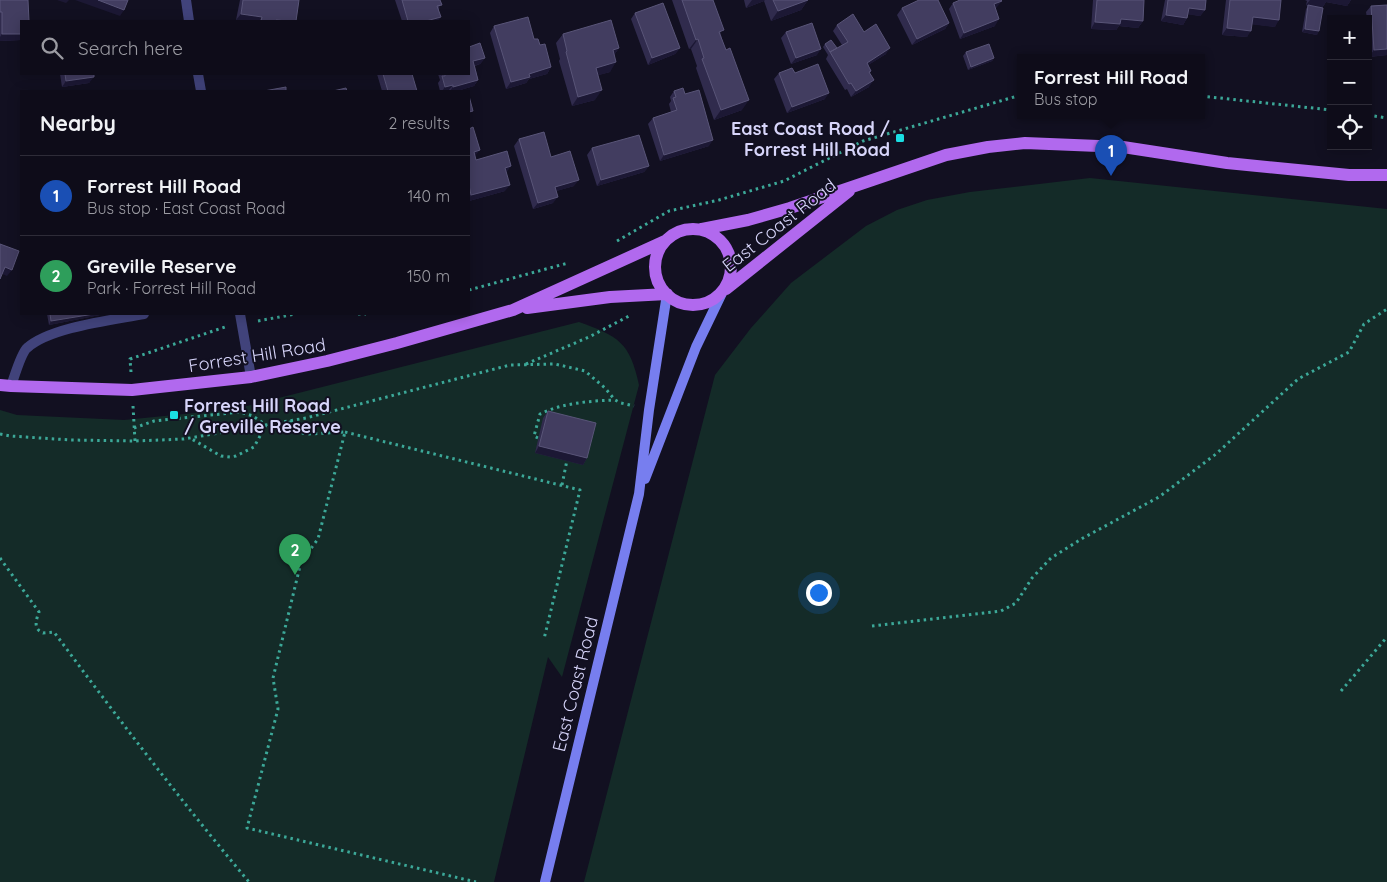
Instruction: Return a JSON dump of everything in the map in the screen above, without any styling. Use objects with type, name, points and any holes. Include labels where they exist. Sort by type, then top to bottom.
[{"type":"main road","name":"East Coast Road","points":[[702,229],[748,220],[946,156],[988,147],[1025,143],[1123,147],[1227,164],[1349,175],[1387,175]]},
{"type":"main road","name":"East Coast Road","points":[[639,494],[696,347],[723,292],[855,186]]},
{"type":"main road","points":[[692,228],[702,229],[714,234],[724,243],[730,254],[732,266],[730,279],[723,292],[712,301],[701,305],[677,302],[667,294],[659,285],[655,262],[658,250],[665,240],[673,234],[692,228]]},
{"type":"main road","name":"Forrest Hill Road","points":[[513,310],[665,240]]},
{"type":"main road","name":"East Coast Road","points":[[545,882],[639,494],[649,410],[667,294]]},
{"type":"main road","name":"Forrest Hill Road","points":[[6,385],[132,390],[251,377],[327,361],[513,310],[610,297],[667,294]]},
{"type":"street","points":[[186,0],[189,20]]},
{"type":"street","points":[[198,75],[201,90]]},
{"type":"street","points":[[6,385],[25,348],[39,340],[71,329],[139,315]]},
{"type":"street","points":[[240,315],[251,377]]},
{"type":"path","points":[[610,244],[669,211],[719,200],[784,181],[863,141],[1017,96]]},
{"type":"path","points":[[1205,96],[1327,110]]},
{"type":"path","points":[[1372,116],[1387,118]]},
{"type":"path","points":[[470,290],[575,261]]},
{"type":"path","points":[[872,626],[1001,611],[1016,603],[1032,578],[1051,558],[1083,538],[1159,497],[1216,454],[1298,379],[1349,352],[1364,324],[1387,309]]},
{"type":"path","points":[[524,365],[589,337],[634,312]]},
{"type":"path","points":[[259,320],[289,315]]},
{"type":"path","points":[[131,368],[130,359],[230,326]]},
{"type":"path","points":[[0,434],[71,440],[135,441],[190,438],[289,421],[510,365],[555,364],[585,371],[606,388],[615,400],[649,410]]},
{"type":"path","points":[[538,438],[534,436],[540,414],[550,409],[573,404],[615,400]]},
{"type":"path","points":[[134,428],[154,421],[240,412],[253,416],[266,425]]},
{"type":"path","points":[[134,420],[135,441]]},
{"type":"path","points":[[289,421],[296,432],[308,434],[345,432],[580,490],[544,639]]},
{"type":"path","points":[[190,438],[221,456],[236,456],[254,447],[266,425]]},
{"type":"path","points":[[345,432],[318,539],[301,562],[273,678],[278,709],[247,828],[476,882]]},
{"type":"path","points":[[562,485],[566,460]]},
{"type":"path","points":[[0,558],[39,612],[36,624],[37,629],[43,633],[54,632],[141,748],[249,882]]},
{"type":"path","points":[[1341,691],[1387,637]]},
{"type":"green space","points":[[1090,178],[1387,209],[1387,882],[584,882],[715,375],[751,328],[791,283],[866,226],[897,210],[927,200],[970,192]]},
{"type":"green space","points":[[579,322],[604,332],[620,343],[631,359],[639,385],[562,677],[548,657],[494,882],[0,882],[0,410],[17,415],[124,420],[235,409]]},
{"type":"building","points":[[0,0],[28,0],[29,20],[20,20],[20,34],[2,34],[2,12],[0,12]]},
{"type":"building","points":[[98,0],[128,0],[124,10]]},
{"type":"building","points":[[243,0],[299,0],[296,20],[261,20],[262,17],[241,14]]},
{"type":"building","points":[[402,0],[440,0],[442,5],[437,6],[441,17],[430,20],[408,20]]},
{"type":"building","points":[[682,0],[713,0],[724,30],[719,32],[726,50],[730,48],[749,100],[721,110],[702,59],[704,58],[698,39],[696,40]]},
{"type":"building","points":[[773,0],[808,0],[778,11]]},
{"type":"building","points":[[919,0],[938,0],[949,23],[917,39],[902,8]]},
{"type":"building","points":[[960,0],[1001,0],[994,4],[999,19],[964,33],[953,3]]},
{"type":"building","points":[[1097,0],[1144,0],[1143,21],[1121,19],[1120,24],[1095,22]]},
{"type":"building","points":[[1168,0],[1206,0],[1205,10],[1189,8],[1187,18],[1166,15]]},
{"type":"building","points":[[1230,0],[1281,0],[1279,20],[1253,17],[1251,31],[1227,28]]},
{"type":"building","points":[[663,3],[680,48],[652,58],[635,13]]},
{"type":"building","points":[[1308,5],[1323,8],[1319,31],[1305,29]]},
{"type":"building","points":[[1387,5],[1387,49],[1374,50],[1371,6]]},
{"type":"building","points":[[853,14],[864,32],[876,24],[890,48],[867,63],[871,71],[869,72],[874,80],[856,91],[851,83],[849,84],[830,52],[848,42],[837,25]]},
{"type":"building","points":[[528,17],[534,39],[538,39],[540,45],[545,44],[551,67],[529,74],[530,77],[511,82],[494,26]]},
{"type":"building","points":[[611,20],[619,48],[613,50],[616,62],[596,68],[602,90],[578,97],[563,34]]},
{"type":"building","points":[[812,23],[821,49],[796,58],[786,32]]},
{"type":"building","points":[[831,40],[837,48],[830,52],[825,44]]},
{"type":"building","points":[[480,43],[485,58],[473,61],[478,80],[453,87],[453,85],[445,87],[442,76],[470,75],[470,47]]},
{"type":"building","points":[[989,44],[994,58],[971,67],[966,52]]},
{"type":"building","points":[[818,64],[829,93],[792,107],[779,73],[792,68],[795,73]]},
{"type":"building","points":[[65,75],[94,75],[94,77],[66,81]]},
{"type":"building","points":[[383,75],[412,75],[417,90],[388,90]]},
{"type":"building","points":[[286,87],[286,90],[270,90]]},
{"type":"building","points":[[683,88],[685,94],[699,90],[713,140],[664,155],[653,118],[677,110],[673,98],[676,97],[674,91]]},
{"type":"building","points":[[470,100],[473,111],[470,112]]},
{"type":"building","points":[[473,127],[480,150],[474,152],[476,160],[507,151],[511,166],[505,168],[510,185],[471,195],[470,128]]},
{"type":"building","points":[[544,132],[551,157],[570,151],[579,180],[555,187],[558,197],[538,203],[519,139]]},
{"type":"building","points":[[639,135],[649,166],[601,180],[592,148]]},
{"type":"building","points":[[0,244],[19,251],[12,270],[5,267],[0,279]]},
{"type":"building","points":[[50,315],[88,315],[51,321]]},
{"type":"building","points":[[548,411],[596,423],[587,458],[539,446]]},
{"type":"place","name":"East Coast Road / Forrest Hill Road","points":[[900,138]]},
{"type":"place","name":"Forrest Hill Road","points":[[1111,176]]},
{"type":"place","name":"Forrest Hill Road / Greville Reserve","points":[[174,415]]},
{"type":"place","name":"Greville Reserve","points":[[295,575]]}]
